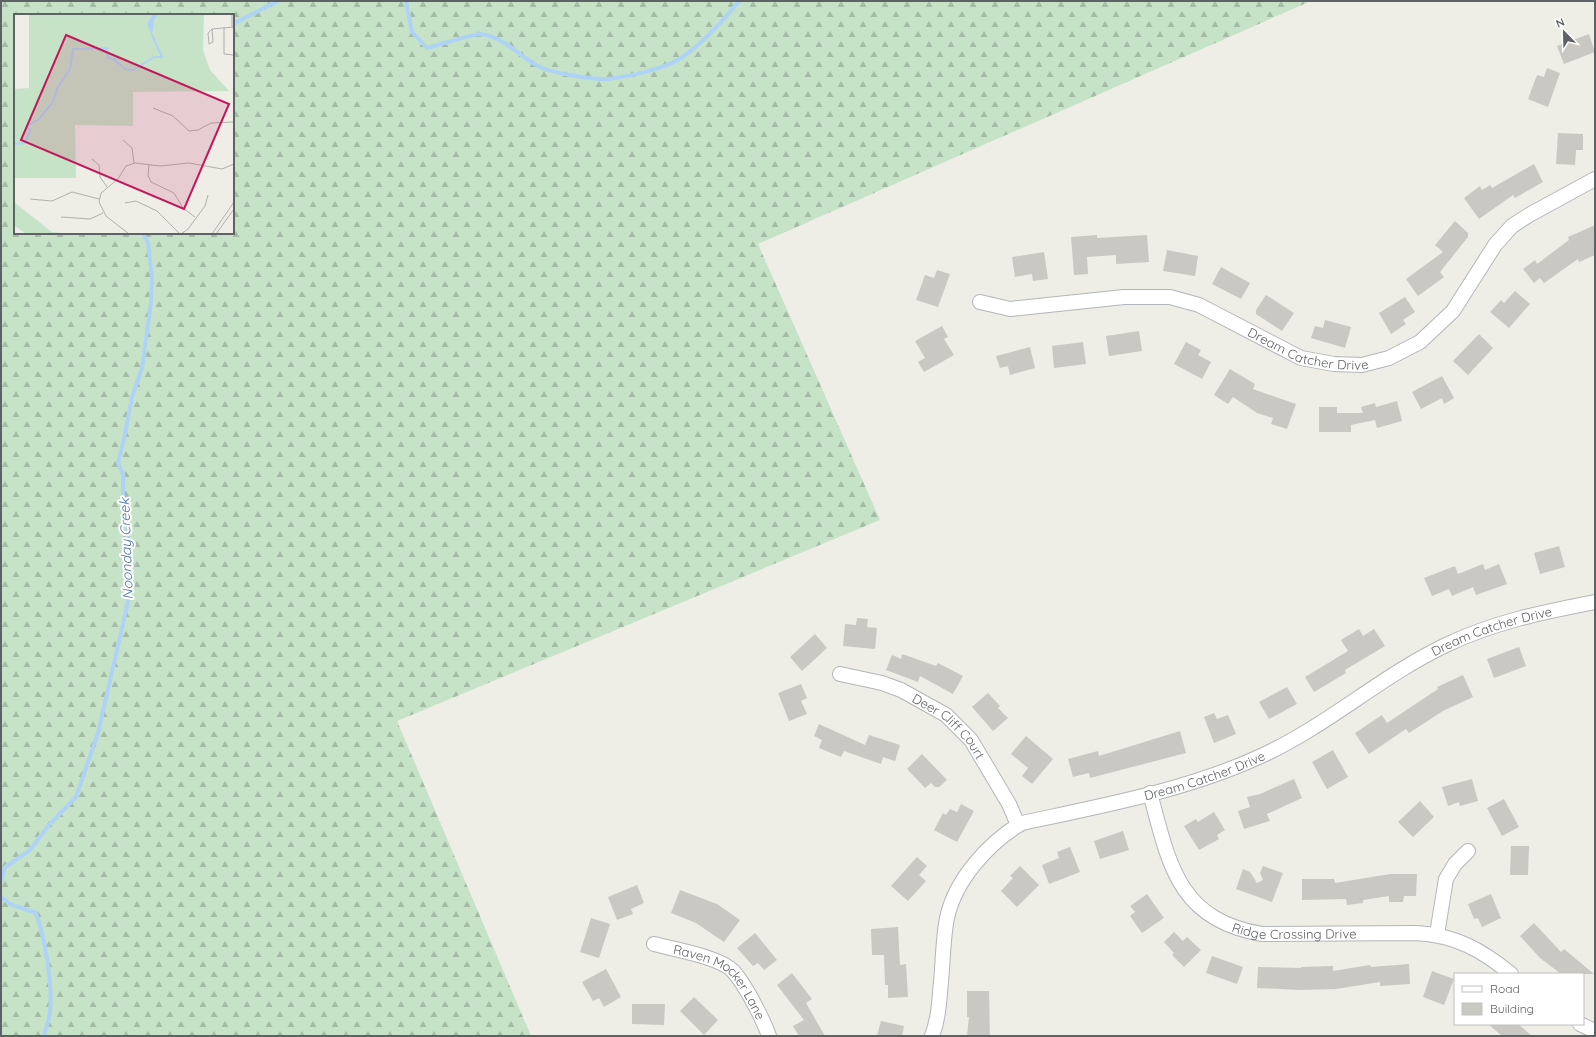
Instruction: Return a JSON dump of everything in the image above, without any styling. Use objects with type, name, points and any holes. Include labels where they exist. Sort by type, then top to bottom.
[{"type":"street","name":"Dream Catcher Drive","points":[[980,302],[1010,309],[1124,297],[1170,297],[1199,305],[1301,358],[1334,364],[1362,365],[1389,358],[1420,342],[1436,329],[1453,311],[1495,245],[1512,226],[1529,214],[1595,179]]},
{"type":"street","name":"Dream Catcher Drive","points":[[932,1036],[938,1020],[947,917],[962,882],[989,848],[1018,826],[1150,793],[1222,773],[1263,756],[1290,741],[1422,658],[1474,633],[1526,616],[1595,602]]},
{"type":"street","name":"Deer Cliff Court","points":[[840,674],[882,683],[901,690],[946,715],[971,740],[1008,804],[1018,826]]},
{"type":"street","name":"Ridge Crossing Drive","points":[[1150,793],[1166,854],[1176,877],[1197,904],[1211,916],[1227,924],[1252,932],[1275,935],[1437,934],[1474,947],[1510,973]]},
{"type":"street","points":[[1437,934],[1446,879],[1455,864],[1468,850]]},
{"type":"street","name":"Raven Mocker Lane","points":[[654,944],[699,956],[721,964],[732,971],[753,1003],[769,1036]]},
{"type":"street","points":[[1582,1025],[1595,1031]]},
{"type":"green space","points":[[1,1],[1311,1],[758,244],[880,520],[397,721],[531,1036],[1,1036]]},
{"type":"building","points":[[1589,34],[1595,52],[1564,64],[1557,46]]},
{"type":"building","points":[[1547,68],[1560,73],[1548,107],[1528,99],[1537,75],[1544,77]]},
{"type":"building","points":[[1558,133],[1583,134],[1583,150],[1576,150],[1575,165],[1556,164]]},
{"type":"building","points":[[1534,164],[1543,182],[1515,198],[1513,195],[1479,219],[1464,198],[1480,186],[1482,190],[1490,185],[1492,188]]},
{"type":"building","points":[[1455,221],[1468,233],[1468,237],[1440,272],[1444,277],[1418,296],[1406,279],[1443,252],[1435,245]]},
{"type":"building","points":[[1595,225],[1595,255],[1579,262],[1578,259],[1544,283],[1540,278],[1534,283],[1523,269],[1535,260],[1537,264],[1569,240],[1568,237]]},
{"type":"building","points":[[1097,235],[1097,238],[1147,235],[1149,262],[1116,264],[1116,255],[1087,257],[1088,274],[1074,275],[1071,237]]},
{"type":"building","points":[[1167,250],[1198,256],[1195,276],[1163,271]]},
{"type":"building","points":[[1044,252],[1048,279],[1033,281],[1032,274],[1015,277],[1012,257]]},
{"type":"building","points":[[1221,267],[1250,283],[1241,299],[1212,284]]},
{"type":"building","points":[[937,270],[950,274],[938,307],[916,300],[925,275],[934,278]]},
{"type":"building","points":[[1515,291],[1530,304],[1509,328],[1490,312],[1501,300],[1504,303]]},
{"type":"building","points":[[1266,295],[1294,313],[1282,331],[1256,314],[1256,310]]},
{"type":"building","points":[[1405,297],[1415,312],[1403,320],[1406,324],[1391,334],[1379,313]]},
{"type":"building","points":[[1325,320],[1351,327],[1345,348],[1311,338],[1315,326],[1323,328]]},
{"type":"building","points":[[942,326],[948,337],[944,339],[954,355],[924,372],[918,362],[925,358],[915,341]]},
{"type":"building","points":[[1139,331],[1142,351],[1109,356],[1106,336]]},
{"type":"building","points":[[1479,334],[1493,348],[1468,375],[1453,361]]},
{"type":"building","points":[[1083,342],[1086,364],[1054,368],[1052,346]]},
{"type":"building","points":[[1186,342],[1201,350],[1198,355],[1211,362],[1202,379],[1174,364]]},
{"type":"building","points":[[1030,347],[1035,368],[1010,375],[1008,366],[1000,368],[996,356]]},
{"type":"building","points":[[1230,369],[1255,384],[1253,389],[1296,404],[1287,429],[1271,424],[1273,418],[1257,413],[1233,397],[1228,404],[1214,395]]},
{"type":"building","points":[[1442,376],[1454,398],[1444,404],[1442,398],[1421,409],[1412,392]]},
{"type":"building","points":[[1397,401],[1402,421],[1377,428],[1375,420],[1351,425],[1351,432],[1319,432],[1319,407],[1337,407],[1337,413],[1363,413],[1361,407],[1375,403],[1376,407]]},
{"type":"building","points":[[1559,546],[1565,567],[1540,574],[1534,553]]},
{"type":"building","points":[[1483,564],[1485,570],[1499,564],[1507,584],[1476,595],[1473,587],[1452,596],[1449,589],[1432,596],[1424,578],[1455,566],[1458,574]]},
{"type":"building","points":[[857,618],[868,619],[867,627],[877,628],[875,649],[843,646],[845,624],[856,625]]},
{"type":"building","points":[[1359,629],[1363,636],[1374,629],[1385,646],[1345,670],[1346,673],[1314,692],[1305,677],[1348,651],[1341,640]]},
{"type":"building","points":[[815,634],[827,648],[802,671],[790,657]]},
{"type":"building","points":[[1519,647],[1526,666],[1494,678],[1487,659]]},
{"type":"building","points":[[902,654],[936,666],[938,663],[963,676],[953,694],[920,676],[918,682],[886,670],[892,655],[901,659]]},
{"type":"building","points":[[1463,675],[1473,697],[1443,711],[1409,733],[1406,729],[1369,754],[1355,733],[1382,715],[1387,723],[1438,689],[1437,687]]},
{"type":"building","points":[[801,684],[807,698],[801,701],[807,714],[789,721],[778,693]]},
{"type":"building","points":[[1287,687],[1297,704],[1269,719],[1259,702]]},
{"type":"building","points":[[988,693],[1000,706],[998,708],[1008,718],[993,731],[972,707]]},
{"type":"building","points":[[1214,713],[1217,719],[1228,715],[1236,734],[1214,743],[1204,717]]},
{"type":"building","points":[[819,724],[865,745],[869,735],[900,745],[895,761],[883,757],[881,764],[844,751],[841,757],[819,748],[822,740],[814,736]]},
{"type":"building","points":[[1180,731],[1186,753],[1090,778],[1089,773],[1073,777],[1068,759],[1098,751],[1099,756]]},
{"type":"building","points":[[1026,736],[1053,759],[1032,784],[1022,776],[1028,768],[1011,754]]},
{"type":"building","points":[[1333,750],[1348,777],[1327,789],[1312,762]]},
{"type":"building","points":[[922,754],[947,780],[939,787],[935,787],[931,783],[925,788],[907,769]]},
{"type":"building","points":[[1294,779],[1302,798],[1267,814],[1270,821],[1244,829],[1238,811],[1250,807],[1247,797],[1260,794]]},
{"type":"building","points":[[1472,779],[1478,801],[1460,806],[1459,802],[1448,806],[1442,787]]},
{"type":"building","points":[[1504,799],[1519,827],[1502,836],[1487,808]]},
{"type":"building","points":[[1420,801],[1434,817],[1413,837],[1398,822]]},
{"type":"building","points":[[961,804],[974,811],[957,842],[934,830],[943,813],[946,815],[950,809],[957,812]]},
{"type":"building","points":[[1214,812],[1225,830],[1217,835],[1219,839],[1199,850],[1184,826],[1196,819],[1198,822]]},
{"type":"building","points":[[1123,831],[1129,850],[1100,859],[1094,841]]},
{"type":"building","points":[[1511,846],[1529,846],[1528,875],[1510,875]]},
{"type":"building","points":[[1070,847],[1080,872],[1049,884],[1042,865],[1059,858],[1057,852]]},
{"type":"building","points":[[917,857],[927,866],[919,875],[926,881],[908,901],[891,886]]},
{"type":"building","points":[[1020,866],[1039,885],[1017,907],[1001,891],[1013,878],[1010,876]]},
{"type":"building","points":[[1263,866],[1283,873],[1272,902],[1236,889],[1243,869],[1250,872],[1257,883],[1263,880],[1260,873]]},
{"type":"building","points":[[1390,874],[1417,874],[1416,896],[1404,896],[1403,902],[1389,902],[1389,896],[1363,900],[1363,903],[1347,905],[1346,899],[1302,900],[1302,879],[1334,879],[1335,883]]},
{"type":"building","points":[[637,885],[644,903],[631,909],[633,914],[617,920],[608,897]]},
{"type":"building","points":[[680,890],[717,904],[740,920],[724,942],[696,923],[671,913]]},
{"type":"building","points":[[1147,894],[1164,918],[1142,933],[1130,916],[1135,912],[1130,906]]},
{"type":"building","points":[[1491,894],[1501,918],[1482,927],[1478,918],[1474,919],[1468,904]]},
{"type":"building","points":[[591,918],[610,924],[599,958],[580,952]]},
{"type":"building","points":[[1534,923],[1561,952],[1564,949],[1594,974],[1560,973],[1540,958],[1520,936]]},
{"type":"building","points":[[898,927],[900,965],[906,964],[908,997],[888,998],[888,985],[885,985],[884,955],[872,955],[871,929]]},
{"type":"building","points":[[1174,932],[1183,941],[1187,937],[1201,950],[1184,967],[1172,955],[1174,953],[1164,942]]},
{"type":"building","points":[[755,933],[777,960],[764,970],[758,963],[753,966],[737,948]]},
{"type":"building","points":[[1212,956],[1243,967],[1237,984],[1206,973]]},
{"type":"building","points":[[1409,964],[1410,984],[1380,986],[1380,982],[1336,989],[1301,990],[1257,988],[1258,967],[1301,968],[1333,966],[1333,971],[1370,965],[1371,967]]},
{"type":"building","points":[[606,969],[621,997],[604,1007],[599,998],[593,1001],[582,982]]},
{"type":"building","points":[[1432,971],[1454,979],[1444,1005],[1423,997]]},
{"type":"building","points":[[792,973],[812,999],[806,1003],[825,1036],[799,1036],[793,1026],[804,1020],[777,985]]},
{"type":"building","points":[[967,991],[989,991],[990,1036],[967,1036],[969,1017],[967,1017]]},
{"type":"building","points":[[694,997],[718,1020],[704,1035],[680,1011]]},
{"type":"building","points":[[632,1004],[665,1004],[664,1025],[632,1024]]},
{"type":"building","points":[[881,1021],[904,1026],[902,1036],[877,1036]]},
{"type":"building","points":[[1489,1025],[1519,1025],[1532,1036],[1502,1036]]},
{"type":"waterway","name":"Noonday Creek","points":[[234,23],[278,1]]},
{"type":"waterway","name":"Noonday Creek","points":[[406,1],[412,32],[427,48],[480,34],[505,43],[542,68],[574,76],[601,79],[615,78],[645,72],[674,62],[697,46],[712,32],[739,1]]},
{"type":"waterway","name":"Noonday Creek","points":[[1,881],[5,867],[29,851],[49,825],[76,797],[98,733],[128,602],[128,535],[123,500],[123,475],[118,462],[132,397],[142,368],[151,303],[152,277],[148,242],[143,234]]},
{"type":"waterway","name":"Noonday Creek","points":[[1,897],[10,904],[36,913],[48,962],[51,1001],[44,1036]]}]
